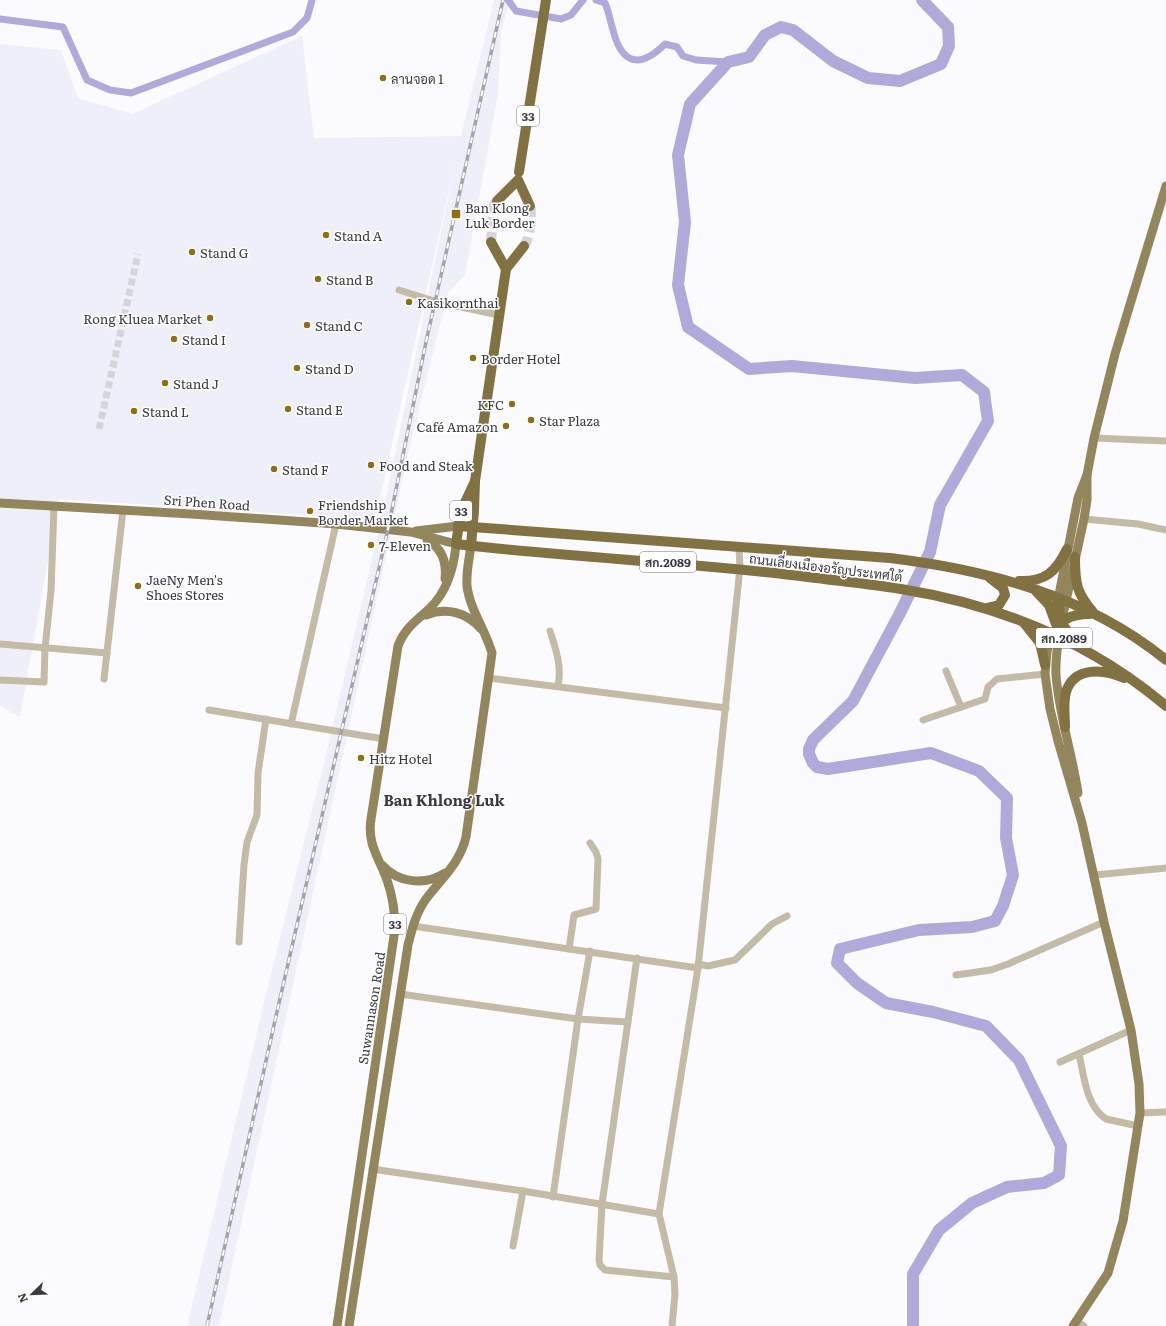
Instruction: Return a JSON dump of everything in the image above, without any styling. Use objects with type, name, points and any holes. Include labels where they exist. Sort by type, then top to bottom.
[{"type":"highway","name":"33","points":[[519,172],[545,5]]},
{"type":"highway","points":[[497,202],[518,180],[530,206]]},
{"type":"highway","points":[[491,242],[506,269]]},
{"type":"highway","name":"Suwannason Road","points":[[470,546],[473,527],[475,480],[506,269],[524,246]]},
{"type":"highway","name":"Suwannason Road","points":[[456,544],[461,511],[475,480]]},
{"type":"highway","name":"ถนนเลี่ยงเมืองอรัญประเทศใต้","points":[[458,526],[890,558],[961,569],[1011,580],[1061,599],[1096,616],[1144,643],[1166,660]]},
{"type":"highway","name":"ถนนเลี่ยงเมืองอรัญประเทศใต้","points":[[456,544],[740,568],[879,586],[948,598],[986,608],[1033,625],[1056,628],[1080,646],[1112,665],[1166,706]]},
{"type":"highway","points":[[1011,580],[1028,581],[1041,579],[1057,568],[1067,550]]},
{"type":"highway","points":[[1075,557],[1075,578],[1079,594],[1096,616]]},
{"type":"highway","points":[[985,575],[1003,588],[1005,596],[999,605],[986,608]]},
{"type":"highway","points":[[1034,589],[1049,605],[1056,628]]},
{"type":"highway","points":[[1056,628],[1061,599]]},
{"type":"highway","points":[[1056,628],[1079,614],[1096,616]]},
{"type":"highway","points":[[1022,621],[1040,643],[1045,669]]},
{"type":"highway","points":[[1033,625],[1046,622],[1056,628]]},
{"type":"highway","points":[[1065,727],[1065,693],[1077,676],[1095,670],[1116,674],[1139,685]]},
{"type":"main road","points":[[1061,599],[1067,550],[1078,498],[1087,475],[1094,438],[1115,354],[1166,186]]},
{"type":"main road","points":[[1061,599],[1075,557],[1084,519],[1087,500],[1087,475]]},
{"type":"main road","name":"Sri Phen Road","points":[[0,503],[336,524],[411,532],[456,544]]},
{"type":"main road","name":"Sri Phen Road","points":[[411,532],[458,526]]},
{"type":"main road","points":[[411,532],[437,545],[444,557],[446,569],[444,589]]},
{"type":"main road","name":"Suwannason Road","points":[[337,1326],[394,944],[395,923],[392,898],[372,847],[370,825],[398,646],[407,628],[431,608],[444,589],[451,572],[456,544]]},
{"type":"main road","name":"Suwannason Road","points":[[349,1326],[408,945],[413,926],[426,900],[454,866],[464,850],[492,653],[471,601],[467,586],[470,546]]},
{"type":"main road","points":[[421,617],[433,612],[451,611],[466,616],[476,623],[484,632]]},
{"type":"main road","points":[[1056,628],[1045,669],[1050,709],[1082,823],[1104,922],[1132,1030],[1139,1084],[1140,1113],[1123,1221],[1108,1273],[1078,1324]]},
{"type":"main road","points":[[1056,628],[1056,675],[1074,767],[1082,823]]},
{"type":"main road","points":[[378,860],[388,870],[397,876],[412,881],[435,878],[454,866]]},
{"type":"street","points":[[399,290],[437,302],[499,315]]},
{"type":"street","points":[[1094,438],[1166,441]]},
{"type":"street","points":[[0,680],[44,682],[45,648],[51,591],[54,506]]},
{"type":"street","points":[[104,679],[123,510]]},
{"type":"street","points":[[1084,519],[1138,524],[1166,530]]},
{"type":"street","points":[[291,724],[336,524]]},
{"type":"street","points":[[672,1326],[675,1294],[674,1276],[659,1214],[698,966],[740,568],[739,547]]},
{"type":"street","points":[[550,631],[560,664],[561,673],[558,686]]},
{"type":"street","points":[[0,644],[107,653]]},
{"type":"street","points":[[923,720],[985,699],[988,693],[988,687],[998,680],[1045,669]]},
{"type":"street","points":[[946,671],[961,707]]},
{"type":"street","points":[[489,678],[726,708]]},
{"type":"street","points":[[209,710],[384,740]]},
{"type":"street","points":[[239,942],[245,857],[251,827],[257,815],[258,773],[266,719]]},
{"type":"street","points":[[569,949],[574,915],[596,909],[598,859],[596,852],[590,843]]},
{"type":"street","points":[[1094,875],[1166,868]]},
{"type":"street","points":[[413,926],[569,949],[698,966],[708,966],[735,960],[772,924],[787,916]]},
{"type":"street","points":[[956,975],[991,970],[1008,964],[1104,922]]},
{"type":"street","points":[[553,1196],[578,1019],[590,951]]},
{"type":"street","points":[[638,958],[602,1204],[598,1260],[602,1269],[674,1276]]},
{"type":"street","points":[[400,994],[578,1019],[628,1022]]},
{"type":"street","points":[[1060,1062],[1132,1030]]},
{"type":"street","points":[[1079,1054],[1090,1098],[1098,1111],[1106,1119],[1138,1126]]},
{"type":"street","points":[[1140,1113],[1166,1112]]},
{"type":"street","points":[[372,1170],[522,1191],[659,1214]]},
{"type":"street","points":[[513,1246],[522,1191]]},
{"type":"shaded area","name":"Rong Kluea Market","points":[[494,0],[510,0],[501,33],[498,94],[465,275],[448,293],[411,441],[219,1326],[187,1326],[271,973],[324,763],[383,512],[457,155],[375,520],[59,499],[20,717],[0,706],[0,44],[61,50],[78,98],[132,114],[302,36],[314,138],[461,136]]},
{"type":"waterway","points":[[0,19],[63,27],[87,80],[110,90],[131,93],[293,32],[307,18],[312,0]]},
{"type":"waterway","points":[[508,0],[516,11],[561,19],[571,15],[583,0]]},
{"type":"waterway","points":[[596,0],[605,3],[617,42],[627,57],[633,60],[640,60],[648,57],[665,44],[677,47],[683,56],[696,60],[728,62]]},
{"type":"waterway","points":[[913,1326],[913,1274],[939,1230],[972,1203],[1007,1187],[1044,1183],[1059,1175],[1061,1146],[1019,1060],[986,1026],[933,1012],[886,1003],[857,983],[837,963],[840,949],[919,930],[972,927],[995,921],[1003,906],[1013,875],[1006,838],[1007,798],[979,771],[931,753],[828,769],[817,767],[813,763],[809,754],[809,749],[813,740],[853,701],[899,615],[930,552],[940,505],[988,421],[984,392],[962,375],[915,378],[792,366],[749,369],[688,327],[678,285],[685,222],[678,155],[690,104],[728,62],[749,57],[765,35],[781,27],[793,30],[833,61],[868,78],[900,81],[941,64],[949,46],[948,27],[922,0]]},
{"type":"tunnel","points":[[491,242],[494,204],[497,201]]},
{"type":"tunnel","points":[[524,246],[530,227],[530,206]]},
{"type":"tunnel","points":[[99,429],[138,254]]},
{"type":"railway","points":[[207,1326],[276,1016],[388,529],[426,342],[503,0]]},
{"type":"place","name":"ลานจอด 1","points":[[383,78]]},
{"type":"place","name":"Ban Klong Luk Border","points":[[456,214]]},
{"type":"place","name":"Stand A","points":[[326,235]]},
{"type":"place","name":"Stand G","points":[[192,252]]},
{"type":"place","name":"Stand B","points":[[318,279]]},
{"type":"place","name":"Kasikornthai","points":[[409,302]]},
{"type":"place","name":"Rong Kluea Market","points":[[210,318]]},
{"type":"place","name":"Stand C","points":[[307,325]]},
{"type":"place","name":"Stand I","points":[[174,339]]},
{"type":"place","name":"Border Hotel","points":[[473,358]]},
{"type":"place","name":"Stand D","points":[[297,368]]},
{"type":"place","name":"Stand J","points":[[165,383]]},
{"type":"place","name":"KFC","points":[[512,404]]},
{"type":"place","name":"Stand E","points":[[288,409]]},
{"type":"place","name":"Stand L","points":[[134,411]]},
{"type":"place","name":"Star Plaza","points":[[531,420]]},
{"type":"place","name":"Café Amazon","points":[[506,426]]},
{"type":"place","name":"Food and Steak","points":[[371,465]]},
{"type":"place","name":"Stand F","points":[[274,469]]},
{"type":"place","name":"Friendship Border Market","points":[[310,511]]},
{"type":"place","name":"7-Eleven","points":[[371,545]]},
{"type":"place","name":"JaeNy Men's Shoes Stores","points":[[138,586]]},
{"type":"place","name":"Hitz Hotel","points":[[361,758]]},
{"type":"district","name":"Ban Khlong Luk","points":[[444,799]]}]
